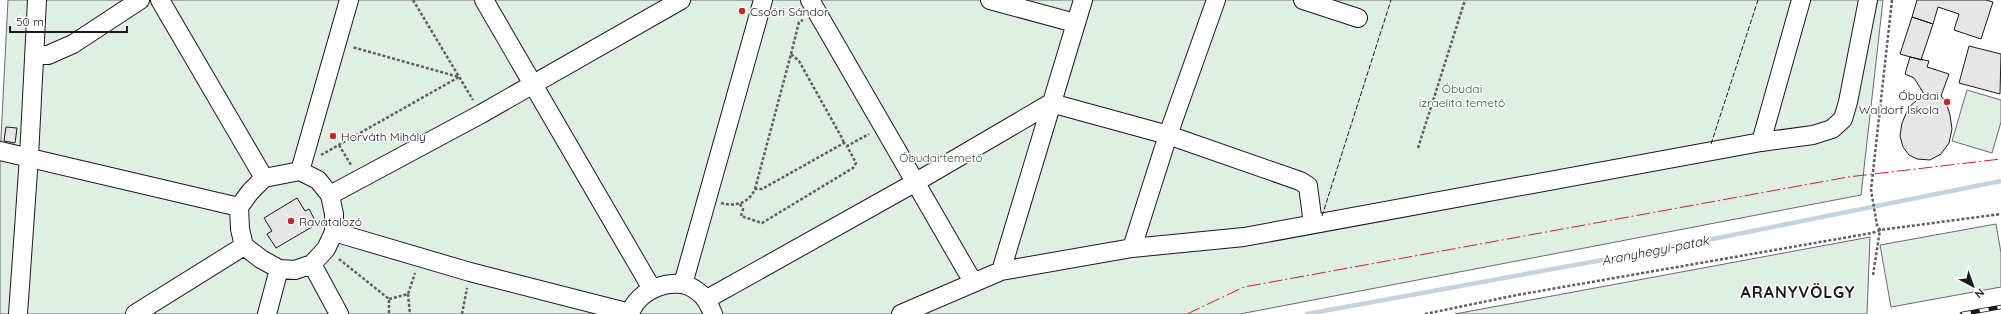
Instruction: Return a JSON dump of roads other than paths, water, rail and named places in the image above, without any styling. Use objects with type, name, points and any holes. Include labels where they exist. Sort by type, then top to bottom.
[{"type":"lane","points":[[18,314],[29,157],[37,0]]},
{"type":"lane","points":[[34,55],[48,55],[73,44],[140,0]]},
{"type":"lane","points":[[160,0],[264,178]]},
{"type":"lane","points":[[303,163],[349,0]]},
{"type":"lane","points":[[484,0],[652,289]]},
{"type":"lane","points":[[330,195],[481,114],[681,0]]},
{"type":"lane","points":[[683,284],[763,0]]},
{"type":"lane","points":[[810,0],[973,282]]},
{"type":"lane","points":[[990,0],[1075,23]]},
{"type":"lane","points":[[1001,271],[1083,0]]},
{"type":"lane","points":[[1132,248],[1168,135],[1216,0]]},
{"type":"lane","points":[[1303,0],[1358,18]]},
{"type":"lane","points":[[1761,142],[1801,0]]},
{"type":"lane","points":[[901,314],[1001,271],[1132,248],[1244,237],[1761,142],[1813,135],[1832,129],[1843,119],[1848,102],[1868,0]]},
{"type":"lane","points":[[334,232],[470,272],[630,313],[639,299],[652,289],[668,284],[683,284],[696,290],[710,307],[916,182],[1051,103],[1168,135],[1300,181],[1308,186],[1313,224]]},
{"type":"lane","points":[[0,151],[239,207]]},
{"type":"lane","points":[[303,163],[330,195],[334,214],[334,232],[326,249],[312,264],[295,270],[280,269],[261,259],[244,246],[240,229],[239,207],[250,192],[264,178],[303,163]]},
{"type":"lane","points":[[135,314],[244,246]]},
{"type":"lane","points":[[312,264],[339,314]]},
{"type":"lane","points":[[267,314],[280,269]]},
{"type":"waterway","name":"Aranyhegyi-patak","points":[[1307,314],[1668,248],[2001,181]]},
{"type":"railway","points":[[1962,314],[2001,307]]},
{"type":"place","name":"Csoóri Sándor","points":[[742,11]]},
{"type":"place","name":"Óbudai Waldorf Iskola","points":[[1947,102]]},
{"type":"place","name":"Horváth Mihály","points":[[333,136]]},
{"type":"place","name":"Ravatalozó","points":[[291,221]]},
{"type":"district","name":"ARANYVÖLGY","points":[[1798,292]]},
{"type":"park label","name":"Óbudai izraelita temető","points":[[1462,95]]},
{"type":"park label","name":"Óbudai temető","points":[[941,157]]}]
